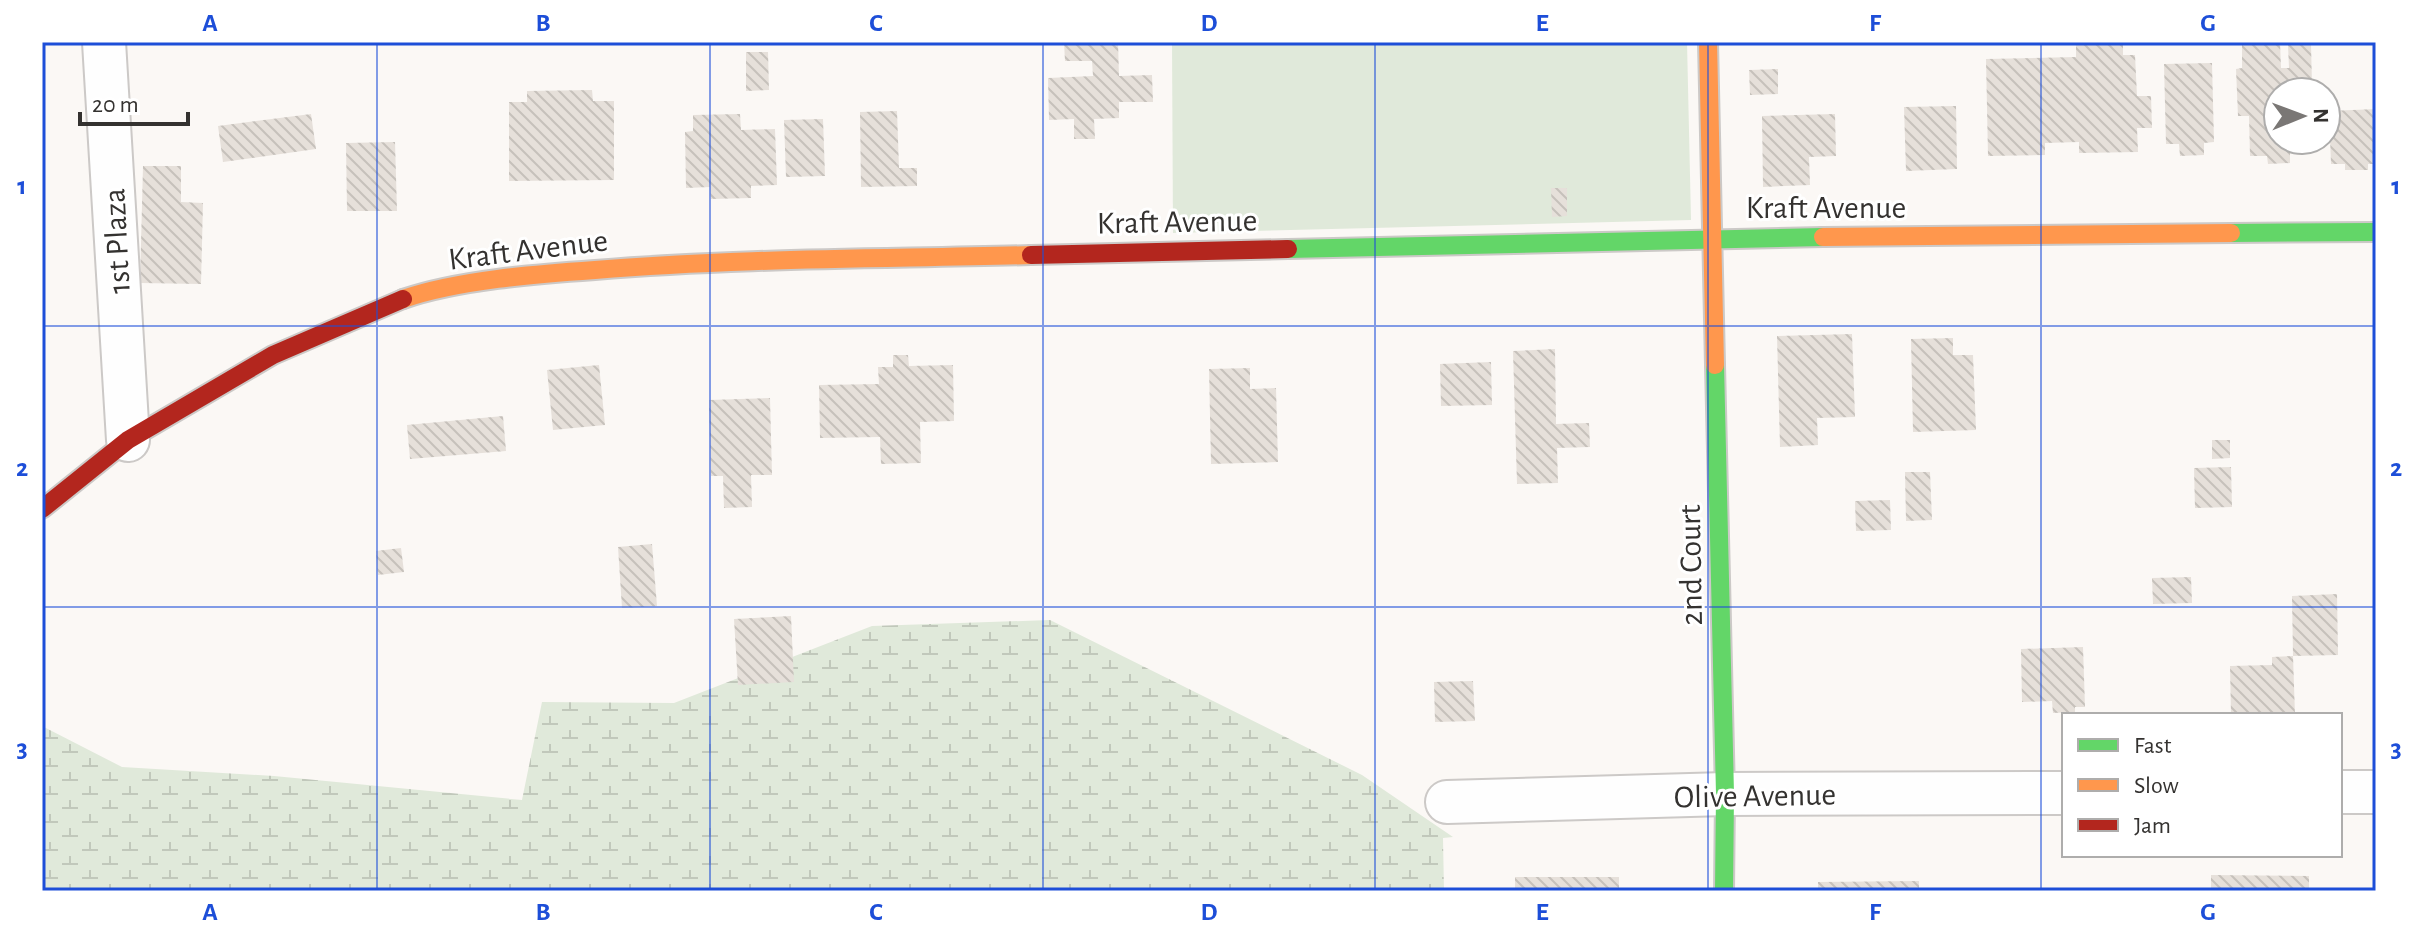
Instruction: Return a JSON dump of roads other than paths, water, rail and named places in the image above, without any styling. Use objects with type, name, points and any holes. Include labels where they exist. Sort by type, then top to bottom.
[{"type":"street","name":"1st Plaza","points":[[104,42],[128,440]]},
{"type":"street","name":"2nd Court","points":[[1708,42],[1725,794],[1724,891]]},
{"type":"street","name":"Kraft Avenue","points":[[42,509],[128,440],[273,355],[376,309],[424,292],[542,274],[668,264],[1713,238],[2376,232]]},
{"type":"street","points":[[2342,792],[2376,792]]},
{"type":"street","name":"Olive Avenue","points":[[1447,802],[1725,794],[2062,793]]}]
